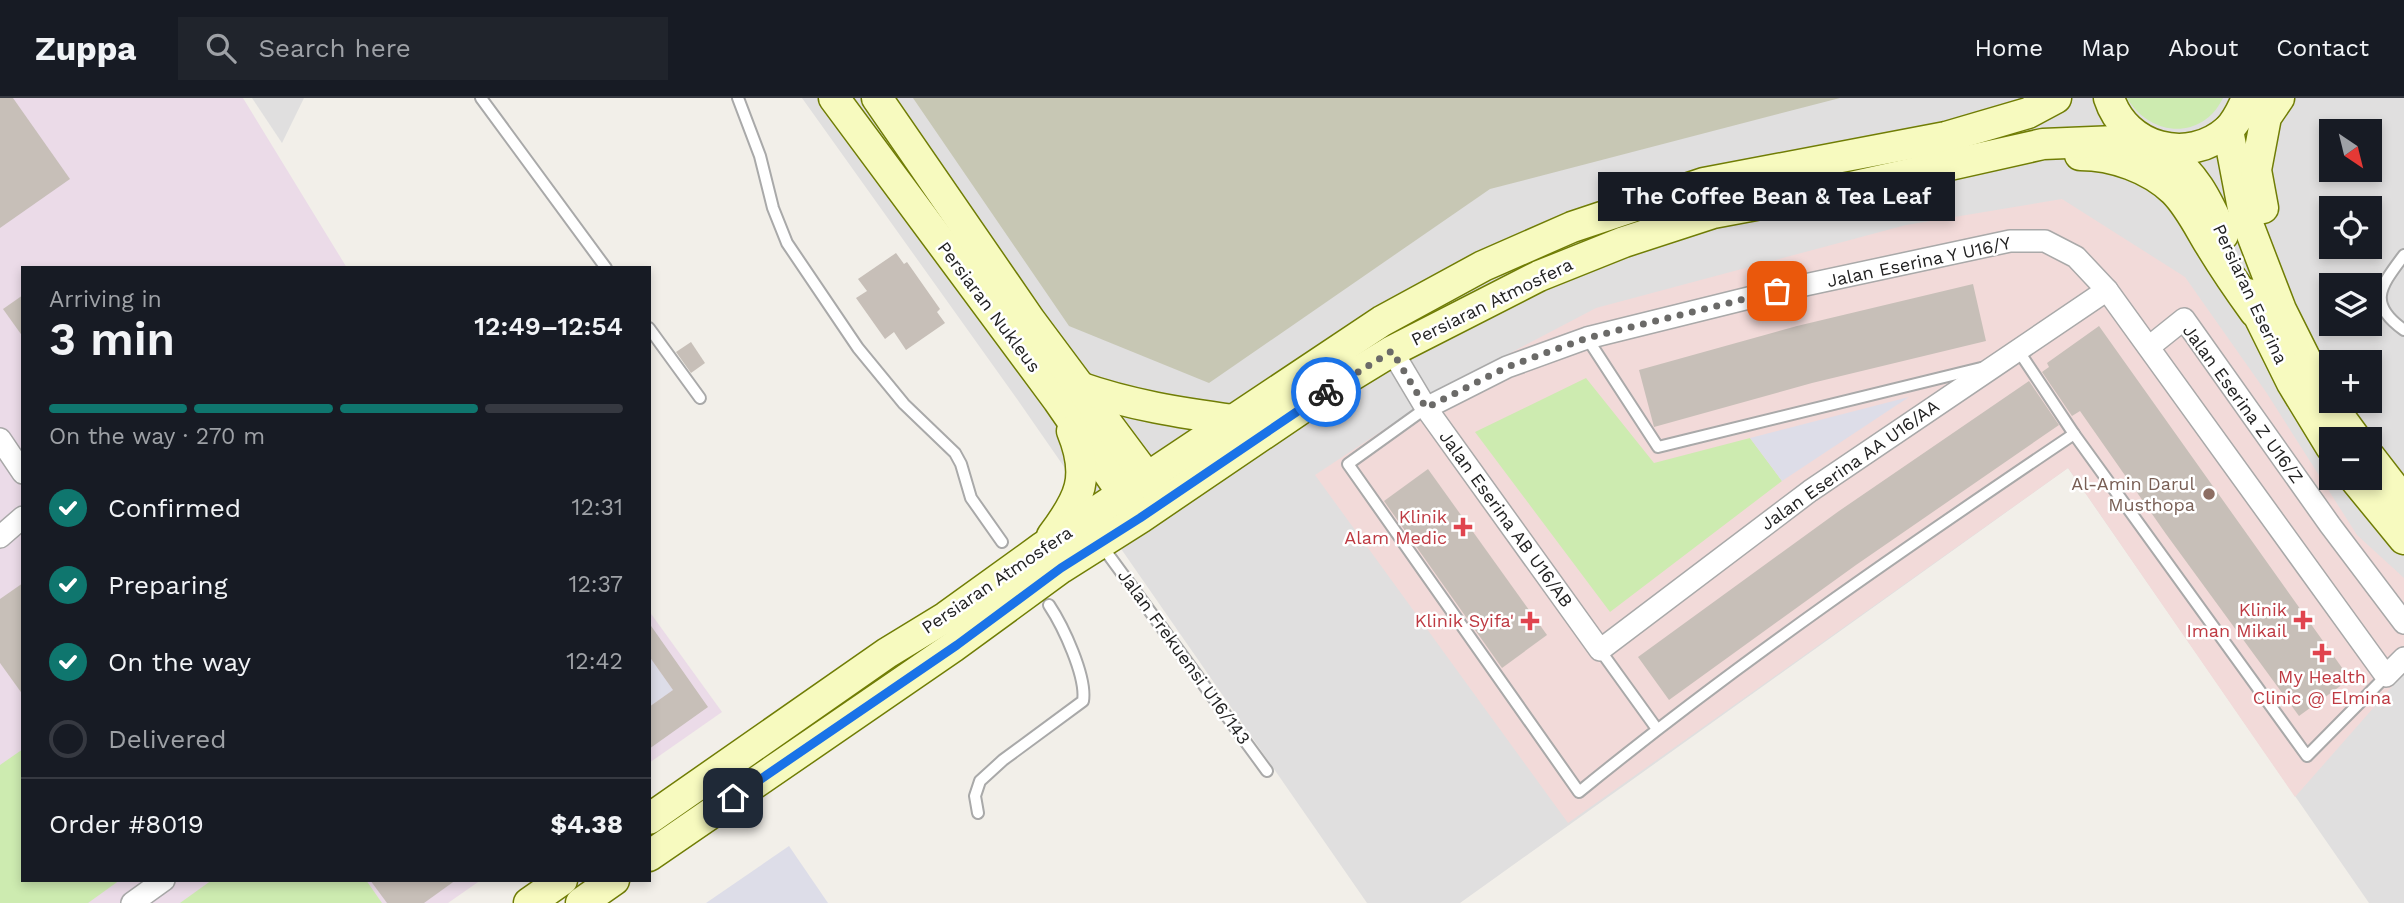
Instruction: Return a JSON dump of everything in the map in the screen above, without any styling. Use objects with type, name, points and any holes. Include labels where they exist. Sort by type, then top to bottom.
[{"type":"street","name":"Persiaran Nukleus","points":[[834,98],[1069,394]]},
{"type":"street","name":"Persiaran Nukleus","points":[[877,98],[1069,394],[1135,486],[1140,518]]},
{"type":"street","name":"Persiaran Atmosfera","points":[[651,819],[887,653],[946,617],[1043,547],[1382,321],[1483,266],[1572,227],[1704,183],[1946,137],[2028,113],[2056,98]]},
{"type":"street","name":"Persiaran Eserina","points":[[2109,98],[2113,110],[2125,127],[2187,169],[2202,190],[2268,311],[2347,427]]},
{"type":"street","points":[[2228,130],[2241,114],[2247,98]]},
{"type":"street","points":[[2268,311],[2256,170],[2266,117],[2279,98]]},
{"type":"street","name":"Persiaran Atmosfera","points":[[651,855],[957,645],[1061,568],[1140,518],[1333,387],[1392,351],[1539,276],[1624,242],[1713,213],[2051,143],[2152,144],[2185,149],[2208,143],[2228,130]]},
{"type":"street","name":"Persiaran Eserina","points":[[2228,130],[2244,214],[2268,311],[2292,383],[2319,427]]},
{"type":"street","points":[[1931,169],[2065,155],[2095,155],[2139,168],[2174,191],[2186,205],[2228,275],[2268,311]]},
{"type":"street","name":"Jalan Eserina Y U16/Y","points":[[1426,408],[1507,367],[1587,338],[1777,291],[2010,241],[2045,240],[2076,257],[2107,290],[2386,676]]},
{"type":"street","name":"Jalan Eserina AA U16/AA","points":[[1600,650],[1810,491],[2107,290]]},
{"type":"street","name":"Jalan Eserina Z U16/Z","points":[[2149,347],[2184,319],[2404,624]]},
{"type":"street","name":"Jalan Eserina AB U16/AB","points":[[1392,351],[1426,408],[1600,650]]},
{"type":"street","points":[[1043,547],[1072,509],[1081,480],[1082,455],[1069,394],[1234,420]]},
{"type":"street","points":[[0,439],[21,470]]},
{"type":"street","points":[[2382,473],[2404,501]]},
{"type":"street","name":"Persiaran Nukleus","points":[[1135,486],[1165,501]]},
{"type":"street","points":[[2364,490],[2404,539]]},
{"type":"street","points":[[0,537],[21,519]]},
{"type":"street","points":[[2386,676],[2404,658]]},
{"type":"street","points":[[132,903],[161,882]]},
{"type":"street","points":[[529,903],[559,882]]},
{"type":"street","points":[[581,903],[611,882]]},
{"type":"lane","points":[[481,98],[605,266]]},
{"type":"lane","points":[[738,98],[760,156],[773,208],[787,243],[858,348],[904,404],[954,453],[961,464],[971,498],[1002,542]]},
{"type":"lane","points":[[1946,137],[2002,109]]},
{"type":"lane","points":[[2404,255],[2382,285],[2379,302],[2386,314],[2404,330]]},
{"type":"lane","points":[[651,331],[700,398]]},
{"type":"lane","points":[[1587,338],[1658,447],[1996,365]]},
{"type":"lane","points":[[2018,349],[2074,434],[2308,756],[2386,676]]},
{"type":"lane","points":[[1426,408],[1348,464],[1578,792],[1657,729],[1873,571],[2074,434]]},
{"type":"lane","name":"Jalan Frekuensi U16/143","points":[[1100,544],[1267,771]]},
{"type":"lane","points":[[978,813],[975,796],[980,781],[1003,760],[1083,701],[1085,691],[1079,671],[1062,625],[1049,605]]},
{"type":"lane","points":[[1600,650],[1657,729]]},
{"type":"shaded area","points":[[0,98],[243,98],[346,266],[21,266],[21,882],[478,882],[448,903],[0,903]]},
{"type":"shaded area","points":[[252,98],[304,98],[282,143]]},
{"type":"shaded area","points":[[802,98],[2404,98],[2404,903],[2369,903],[2068,468],[1460,903],[1367,903],[1017,399]]},
{"type":"shaded area","points":[[913,98],[1840,98],[1490,189],[1209,383],[1069,326]]},
{"type":"shaded area","points":[[2062,199],[2185,277],[2266,392],[2319,475],[2319,490],[2328,490],[2357,535],[2404,578],[2404,673],[2295,797],[2068,468],[1568,823],[1315,475],[1459,380],[1596,308],[1906,225]]},
{"type":"shaded area","points":[[1909,397],[1782,481],[1750,438]]},
{"type":"shaded area","points":[[651,614],[722,712],[651,762]]},
{"type":"shaded area","points":[[651,659],[673,690],[651,706]]},
{"type":"shaded area","points":[[789,846],[828,903],[706,903]]},
{"type":"green space","points":[[2127,98],[2223,98],[2214,112],[2202,122],[2176,129],[2149,120],[2137,111]]},
{"type":"green space","points":[[1586,378],[1654,463],[1750,438],[1782,481],[1610,612],[1475,432]]},
{"type":"green space","points":[[21,750],[21,882],[117,882],[88,903],[0,903],[0,765]]},
{"type":"green space","points":[[209,882],[367,882],[382,903],[180,903]]},
{"type":"building","points":[[0,98],[13,98],[70,179],[0,228]]},
{"type":"building","points":[[896,253],[904,264],[907,262],[940,309],[937,312],[945,323],[906,350],[894,332],[885,339],[856,298],[867,291],[858,279]]},
{"type":"building","points":[[1973,284],[1986,341],[1812,383],[1654,427],[1639,370],[1797,326]]},
{"type":"building","points":[[21,296],[21,334],[3,309]]},
{"type":"building","points":[[2099,326],[2350,679],[2299,716],[2080,411],[2072,416],[2042,372],[2049,367],[2047,363]]},
{"type":"building","points":[[691,342],[705,363],[691,373],[676,352]]},
{"type":"building","points":[[2029,381],[2059,425],[1856,565],[1669,700],[1638,657],[1839,511]]},
{"type":"building","points":[[1428,469],[1547,635],[1502,668],[1384,501]]},
{"type":"building","points":[[21,584],[21,692],[0,663],[0,599]]},
{"type":"building","points":[[651,626],[708,707],[651,748],[651,706],[673,690],[651,659]]},
{"type":"building","points":[[371,882],[453,882],[424,903],[387,903]]},
{"type":"way so far","points":[[1326,392],[1392,351],[1426,408],[1507,367],[1587,338],[1777,291]]},
{"type":"place","name":"The Coffee Bean & Tea Leaf","points":[[1777,291]]},
{"type":"place","name":"Al-Amin Darul Musthopa","points":[[2209,494]]},
{"type":"place","name":"Klinik Alam Medic","points":[[1463,527]]},
{"type":"place","name":"Klinik Iman Mikail","points":[[2303,620]]},
{"type":"place","name":"Klinik Syifa'","points":[[1530,621]]},
{"type":"place","name":"My Health Clinic @ Elmina","points":[[2322,653]]},
{"type":"route","points":[[733,798],[957,645],[1061,568],[1326,392]]}]
